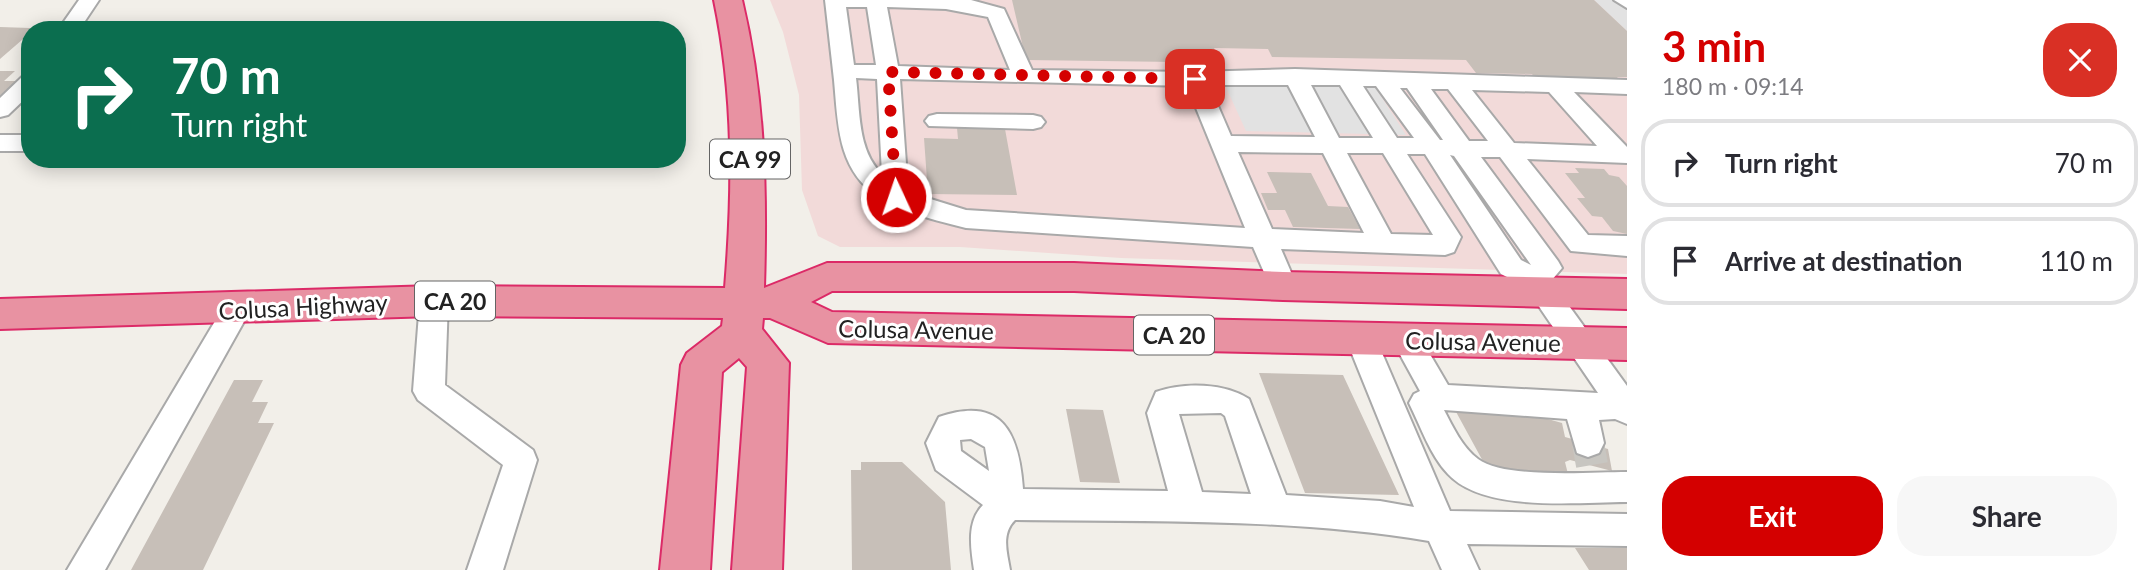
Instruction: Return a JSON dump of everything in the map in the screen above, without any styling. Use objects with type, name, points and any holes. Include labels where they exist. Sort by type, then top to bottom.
[{"type":"highway","name":"CA 99","points":[[728,0],[744,75],[754,313]]},
{"type":"highway","name":"Colusa Avenue","points":[[754,313],[827,277],[1074,277],[1283,286],[1540,285],[1627,294]]},
{"type":"highway","name":"Colusa Highway","points":[[0,314],[434,301],[754,313]]},
{"type":"highway","name":"Colusa Avenue","points":[[754,313],[828,327],[1627,344]]},
{"type":"highway","points":[[685,570],[702,365],[754,313],[768,363],[757,570]]},
{"type":"street","points":[[74,21],[89,0]]},
{"type":"street","points":[[1023,75],[995,10],[960,1],[835,1],[854,149],[872,179],[896,197],[934,212],[966,219],[1445,245],[1448,237],[1347,78]]},
{"type":"street","points":[[876,2],[888,72],[896,197]]},
{"type":"street","points":[[844,71],[1195,79],[1296,76],[1627,87]]},
{"type":"street","points":[[1296,76],[1334,145],[1382,243]]},
{"type":"street","points":[[1195,79],[1283,286]]},
{"type":"street","points":[[1383,80],[1432,146],[1511,267],[1540,285],[1625,408]]},
{"type":"street","points":[[1414,82],[1548,268],[1540,285]]},
{"type":"street","points":[[1455,83],[1580,244],[1627,246]]},
{"type":"street","points":[[1556,86],[1623,155]]},
{"type":"street","points":[[0,110],[21,90]]},
{"type":"street","points":[[937,121],[1033,122]]},
{"type":"street","points":[[1224,144],[1432,146],[1623,155]]},
{"type":"street","points":[[434,301],[429,391],[521,460],[485,570]]},
{"type":"street","points":[[85,570],[237,309]]},
{"type":"street","points":[[1361,339],[1440,527],[1461,570]]},
{"type":"street","points":[[1407,340],[1455,458],[1478,477],[1503,485],[1601,471],[1581,407]]},
{"type":"street","points":[[1189,507],[1163,413],[1167,401],[1226,400],[1238,408],[1274,510]]},
{"type":"street","points":[[1432,400],[1625,408]]},
{"type":"street","points":[[992,570],[988,540],[990,520],[1008,504],[1274,510],[1380,517],[1440,527],[1627,530]]},
{"type":"shaded area","points":[[770,0],[1627,0],[1627,274],[1121,258],[960,247],[840,247],[818,236],[802,190],[799,95],[783,32]]},
{"type":"shaded area","points":[[1594,0],[1627,0],[1627,31]]},
{"type":"shaded area","points":[[1225,85],[1375,87],[1406,135],[1246,131]]},
{"type":"building","points":[[1012,0],[1594,0],[1627,31],[1627,77],[1617,77],[1621,82],[1538,81],[1532,74],[1476,73],[1466,60],[1272,57],[1268,49],[1214,48],[1218,56],[1173,55],[1176,62],[1026,60]]},
{"type":"building","points":[[0,27],[21,28],[21,41],[0,59]]},
{"type":"building","points":[[0,71],[15,71],[4,81],[21,83],[0,102]]},
{"type":"building","points":[[957,128],[1005,129],[1017,195],[928,194],[924,138],[958,139]]},
{"type":"building","points":[[1575,168],[1604,169],[1609,175],[1619,177],[1627,186],[1627,234],[1613,231],[1602,217],[1592,216],[1577,198],[1585,198],[1565,173],[1579,173]]},
{"type":"building","points":[[1267,172],[1311,173],[1328,206],[1348,207],[1360,229],[1293,227],[1285,210],[1268,210],[1261,193],[1277,193]]},
{"type":"building","points":[[1259,373],[1343,375],[1399,495],[1305,493]]},
{"type":"building","points":[[234,380],[263,380],[252,402],[268,402],[258,423],[274,423],[203,570],[131,570]]},
{"type":"building","points":[[1066,409],[1103,410],[1120,483],[1080,482]]},
{"type":"building","points":[[1455,410],[1523,412],[1562,423],[1565,437],[1608,449],[1612,471],[1570,460],[1565,462],[1568,474],[1491,476]]},
{"type":"building","points":[[861,462],[902,462],[945,502],[951,570],[852,570],[851,470],[861,470]]},
{"type":"building","points":[[1575,548],[1627,548],[1627,570],[1589,570]]},
{"type":"tunnel","points":[[1588,443],[1592,465]]},
{"type":"route","points":[[896,197],[888,72],[1195,79]]}]
